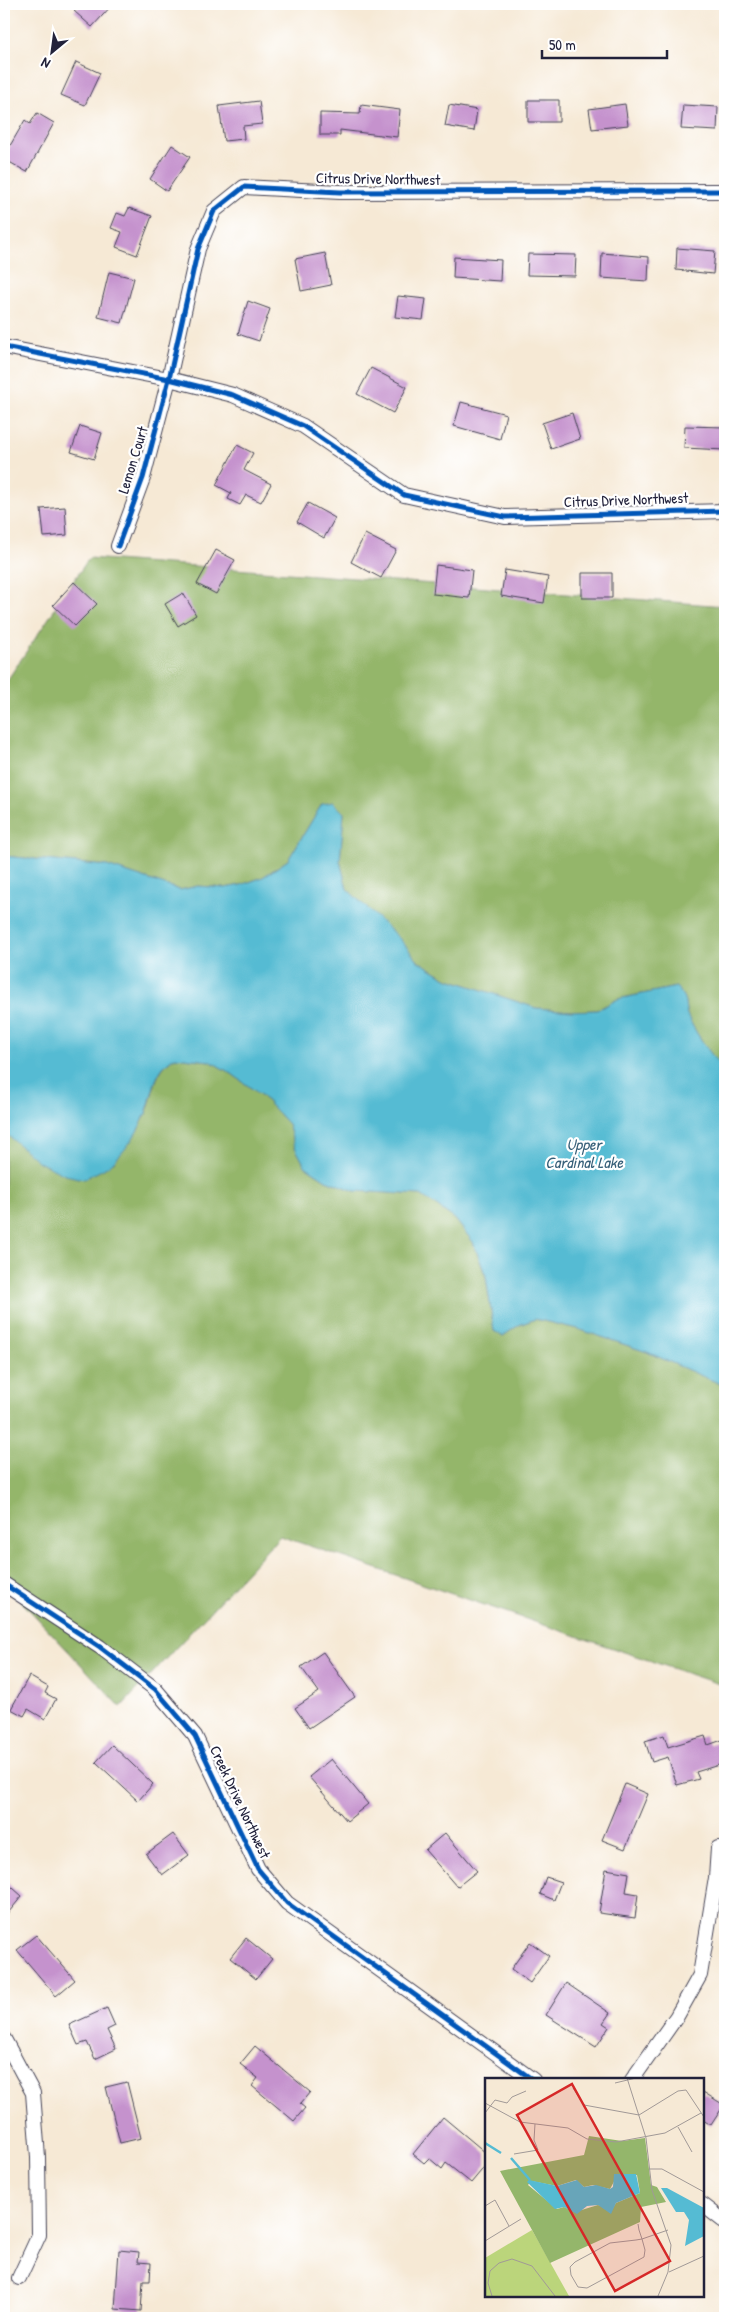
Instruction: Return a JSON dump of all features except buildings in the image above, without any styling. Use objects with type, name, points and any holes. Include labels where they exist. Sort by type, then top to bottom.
[{"type":"street","name":"Citrus Drive Northwest","points":[[169,379],[198,249],[214,211],[244,187],[340,192],[725,191]]},
{"type":"street","name":"Citrus Drive Northwest","points":[[4,347],[169,379],[233,395],[302,426],[404,495],[506,517],[725,511]]},
{"type":"street","name":"Lemon Court","points":[[118,546],[143,478],[169,379]]},
{"type":"street","name":"Creek Drive Northwest","points":[[4,1584],[100,1647],[155,1689],[195,1736],[258,1869],[287,1903],[530,2078]]},
{"type":"street","points":[[633,2078],[677,2016],[700,1975],[716,1878],[718,1848],[725,1852]]},
{"type":"street","points":[[4,2039],[34,2093],[39,2235],[20,2278]]},
{"type":"street","points":[[704,2206],[725,2222]]},
{"type":"green space","points":[[89,558],[725,606],[725,1072],[693,1026],[687,1014],[683,996],[676,987],[618,999],[597,1010],[571,1011],[536,1008],[446,978],[418,961],[399,939],[347,889],[340,861],[344,813],[322,804],[288,860],[263,877],[241,885],[225,888],[198,886],[180,890],[107,866],[4,856],[4,685]]},
{"type":"green space","points":[[175,1057],[210,1061],[262,1096],[288,1124],[295,1147],[305,1166],[326,1180],[355,1191],[421,1195],[455,1219],[473,1242],[486,1277],[494,1331],[503,1336],[519,1325],[535,1319],[578,1329],[647,1352],[725,1386],[725,1686],[280,1536],[121,1707],[4,1583],[4,1132],[10,1136],[114,1162],[143,1121],[162,1069]]},
{"type":"water","name":"Upper Cardinal Lake","points":[[333,802],[344,813],[340,861],[347,889],[400,939],[418,961],[446,978],[536,1008],[571,1011],[597,1010],[618,999],[676,987],[683,996],[687,1014],[693,1026],[725,1072],[725,1386],[647,1352],[578,1329],[535,1319],[519,1325],[503,1336],[494,1331],[486,1276],[473,1242],[455,1219],[421,1195],[355,1191],[326,1180],[305,1166],[295,1147],[288,1124],[262,1096],[210,1061],[175,1057],[168,1062],[158,1075],[146,1113],[128,1145],[111,1164],[84,1179],[65,1175],[39,1162],[4,1132],[4,856],[107,866],[180,890],[198,886],[225,888],[241,885],[263,877],[288,860],[322,804]]},
{"type":"cycle path","points":[[118,546],[143,478],[169,379],[198,249],[214,211],[244,187],[340,192],[725,191]]},
{"type":"cycle path","points":[[4,347],[169,379],[233,395],[303,426],[404,495],[505,517],[725,511]]},
{"type":"cycle path","points":[[4,1584],[100,1647],[155,1689],[195,1736],[258,1869],[287,1903],[530,2078]]}]
